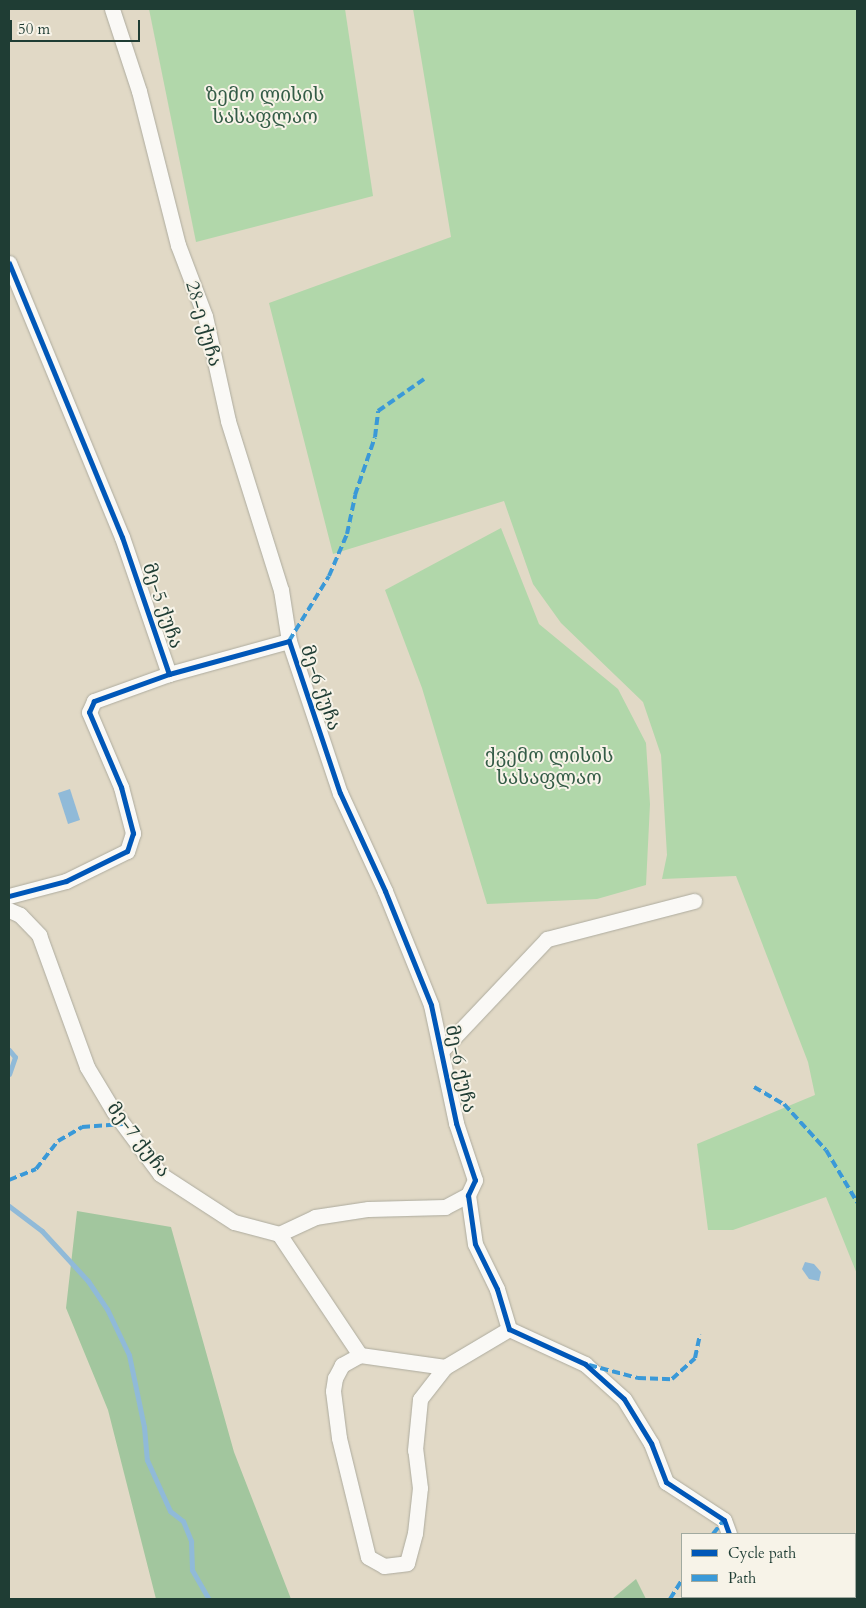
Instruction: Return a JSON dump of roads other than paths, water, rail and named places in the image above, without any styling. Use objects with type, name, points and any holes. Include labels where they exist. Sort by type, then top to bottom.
[{"type":"street","name":"28-ე ქუჩა","points":[[112,9],[139,92],[178,245],[205,316],[228,421],[280,590],[289,641]]},
{"type":"street","name":"მე-5 ქუჩა","points":[[9,263],[122,537],[169,674],[94,701],[89,712],[121,787],[133,833],[127,851],[66,881],[9,896]]},
{"type":"street","name":"მე-6 ქუჩა","points":[[169,674],[289,641],[340,793],[385,891],[431,1005],[456,1123],[474,1180],[468,1195],[475,1244],[496,1289],[509,1329]]},
{"type":"street","points":[[442,1050],[547,939],[694,902]]},
{"type":"street","name":"მე-7 ქუჩა","points":[[9,910],[20,915],[39,935],[87,1067],[114,1112],[160,1174],[234,1222],[279,1234]]},
{"type":"street","points":[[360,1355],[279,1234],[315,1217],[368,1209],[446,1207],[468,1195]]},
{"type":"street","points":[[445,1367],[360,1355],[342,1365],[334,1378],[333,1391],[339,1438],[368,1557],[384,1566],[407,1563],[415,1533],[420,1488],[416,1450],[420,1399],[445,1367],[509,1329],[584,1364],[624,1399],[651,1442],[666,1482],[724,1520],[729,1533]]},
{"type":"water","points":[[70,789],[80,820],[68,824],[58,793]]},
{"type":"water","points":[[805,1262],[814,1264],[821,1272],[819,1281],[809,1279],[802,1269]]},
{"type":"waterway","points":[[9,1050],[15,1057],[9,1074]]},
{"type":"waterway","points":[[9,1206],[42,1231],[88,1281],[107,1309],[129,1355],[144,1427],[147,1460],[170,1511],[183,1521],[191,1541],[192,1570],[209,1599]]},
{"type":"park label","name":"ზემო ლისის სასაფლაო","points":[[265,107]]},
{"type":"park label","name":"ქვემო ლისის სასაფლაო","points":[[549,768]]}]
